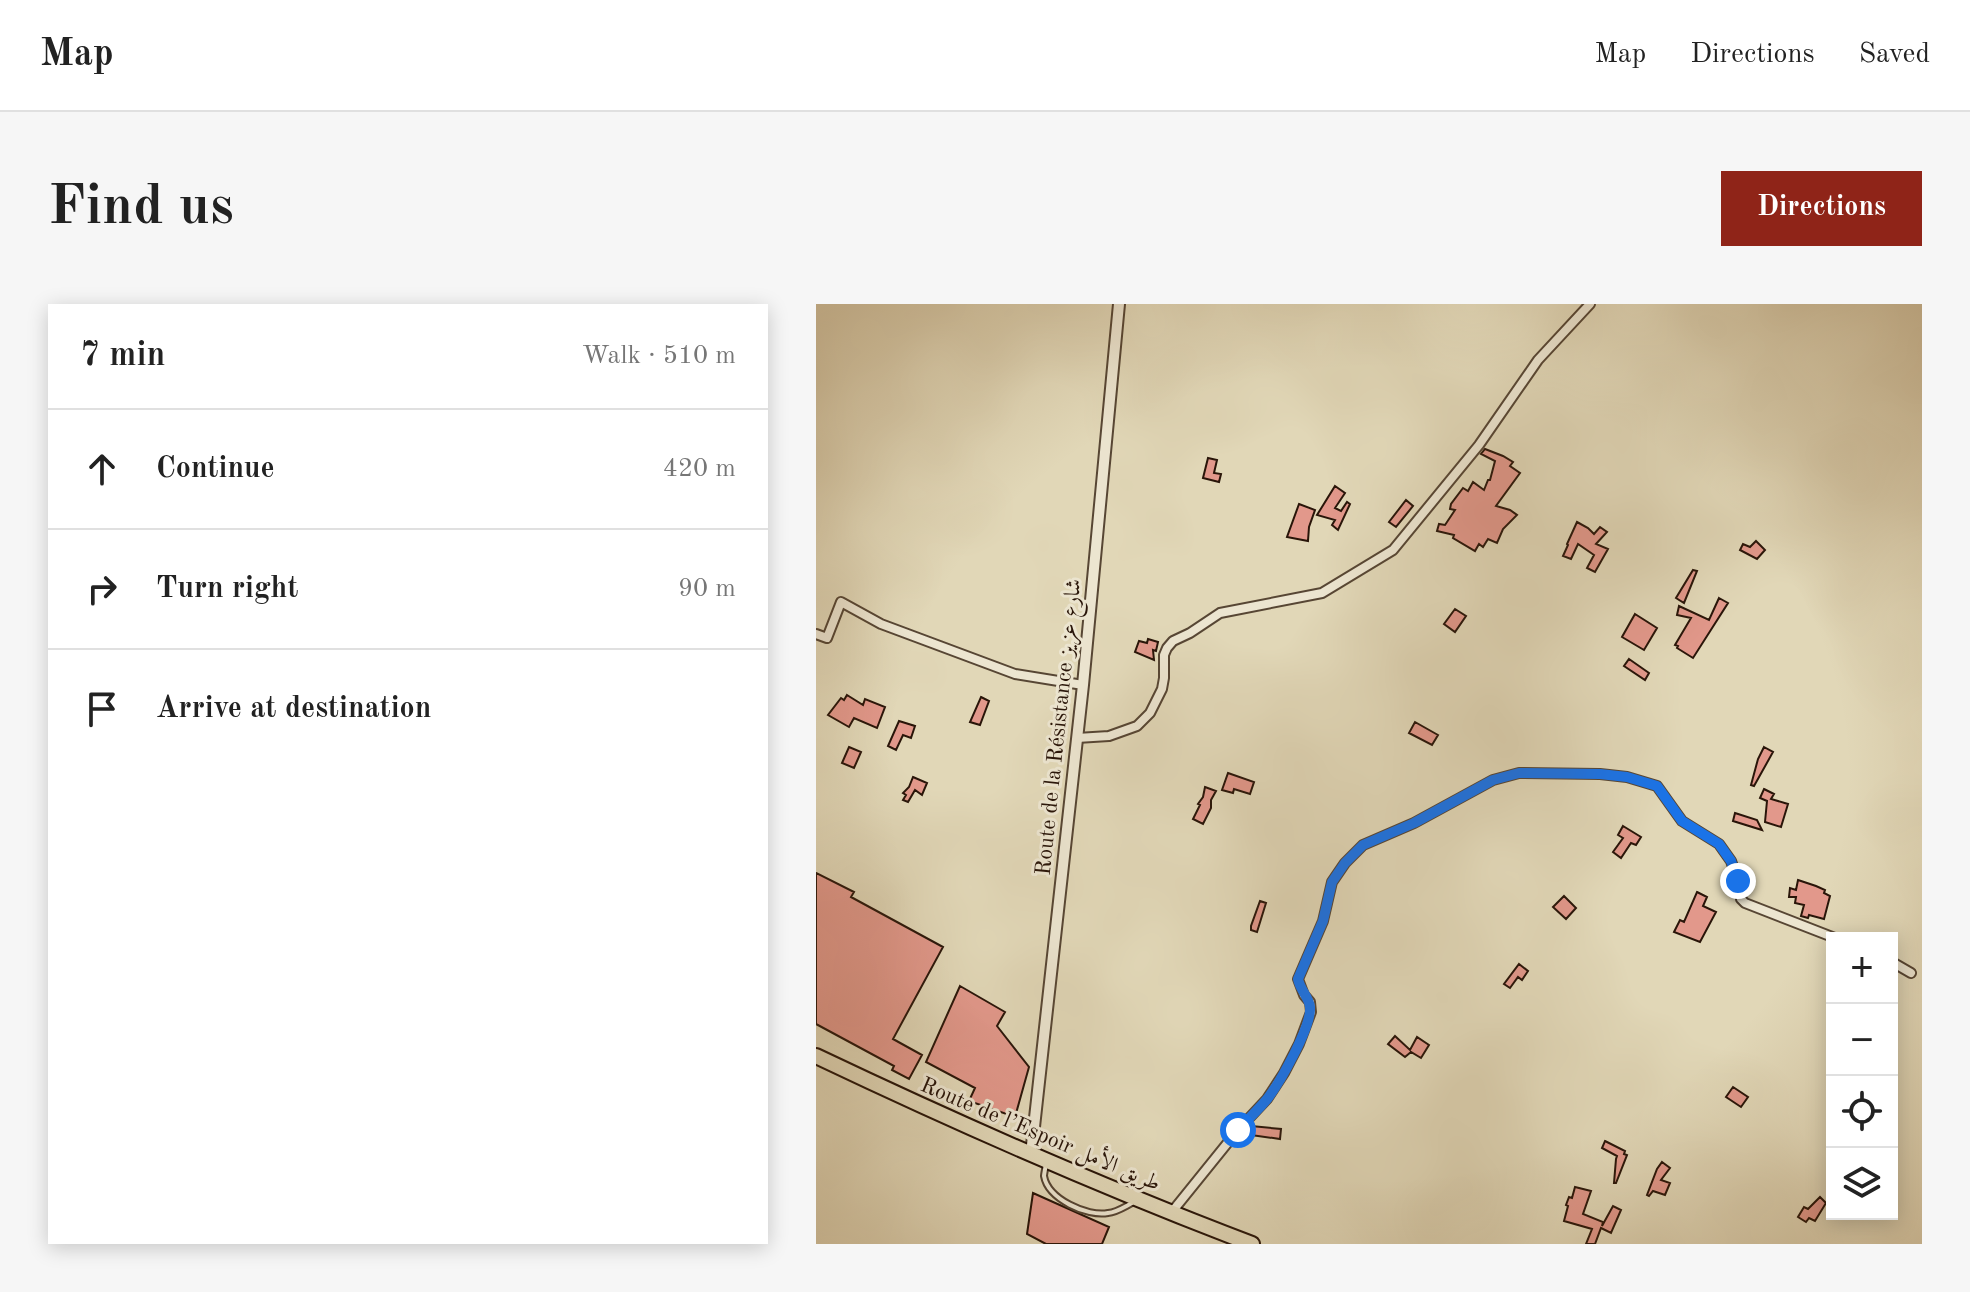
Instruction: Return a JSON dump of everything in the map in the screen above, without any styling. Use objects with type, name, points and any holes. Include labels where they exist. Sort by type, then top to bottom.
[{"type":"highway","name":"Route de l’Espoir طريق الأمل","points":[[816,1056],[1046,1161],[1252,1244]]},
{"type":"street","name":"Route de la Résistance شارع عزيز","points":[[1031,1154],[1083,685],[1119,304]]},
{"type":"street","points":[[1077,738],[1109,736],[1137,726],[1150,713],[1162,689],[1167,648],[1173,641],[1220,613],[1322,593],[1393,550],[1479,445],[1538,360],[1590,304]]},
{"type":"street","points":[[816,634],[827,638],[841,602],[881,624],[1015,674],[1083,685]]},
{"type":"street","points":[[1171,1213],[1267,1099],[1299,1044],[1311,1012],[1310,1002],[1298,979],[1323,921],[1332,882],[1345,863],[1363,845],[1414,823],[1493,780],[1519,773],[1600,774],[1627,777],[1657,786],[1682,821],[1719,844],[1731,861],[1741,899],[1745,903],[1826,934]]},
{"type":"street","points":[[1898,965],[1911,973]]},
{"type":"lane","points":[[1046,1161],[1044,1175],[1049,1187],[1061,1200],[1076,1208],[1106,1214],[1137,1199]]},
{"type":"building","points":[[1485,449],[1513,462],[1510,466],[1520,473],[1496,506],[1517,515],[1503,529],[1497,543],[1488,539],[1483,547],[1479,544],[1475,551],[1453,538],[1454,535],[1437,531],[1439,524],[1445,525],[1455,510],[1450,509],[1451,504],[1463,488],[1468,491],[1473,482],[1484,490],[1490,480],[1495,461],[1481,454]]},
{"type":"building","points":[[1208,458],[1217,460],[1214,473],[1221,474],[1219,482],[1203,478]]},
{"type":"building","points":[[1335,486],[1345,493],[1335,508],[1341,511],[1347,502],[1350,504],[1338,530],[1332,525],[1335,520],[1317,515]]},
{"type":"building","points":[[1406,500],[1413,506],[1396,527],[1389,522]]},
{"type":"building","points":[[1299,504],[1315,510],[1308,541],[1287,537]]},
{"type":"building","points":[[1577,522],[1594,534],[1600,527],[1607,532],[1596,544],[1608,549],[1595,572],[1587,568],[1594,555],[1578,544],[1571,559],[1563,556]]},
{"type":"building","points":[[1756,541],[1765,550],[1757,559],[1740,550],[1743,544],[1750,547]]},
{"type":"building","points":[[1693,570],[1697,571],[1684,603],[1676,598]]},
{"type":"building","points":[[1719,598],[1728,603],[1693,658],[1675,645],[1691,618],[1677,615],[1679,606],[1709,620]]},
{"type":"building","points":[[1455,609],[1466,616],[1455,632],[1444,624]]},
{"type":"building","points":[[1635,614],[1657,628],[1644,650],[1622,637]]},
{"type":"building","points":[[1148,639],[1158,642],[1156,651],[1153,650],[1154,660],[1135,652],[1139,641],[1147,643]]},
{"type":"building","points":[[1629,659],[1649,673],[1645,680],[1624,666]]},
{"type":"building","points":[[847,695],[863,705],[865,699],[885,707],[877,728],[854,718],[849,727],[828,715]]},
{"type":"building","points":[[981,697],[989,701],[980,725],[970,722]]},
{"type":"building","points":[[899,721],[915,726],[911,738],[903,735],[896,750],[888,746]]},
{"type":"building","points":[[1415,722],[1438,735],[1432,745],[1409,733]]},
{"type":"building","points":[[849,747],[861,752],[854,768],[842,763]]},
{"type":"building","points":[[1764,747],[1773,752],[1754,786],[1751,785]]},
{"type":"building","points":[[1228,773],[1254,782],[1250,794],[1234,789],[1233,793],[1222,790]]},
{"type":"building","points":[[913,777],[927,783],[922,795],[915,790],[908,802],[903,800],[906,795],[903,793]]},
{"type":"building","points":[[1205,787],[1216,791],[1203,824],[1193,819]]},
{"type":"building","points":[[1764,789],[1774,794],[1771,799],[1788,804],[1781,827],[1765,822],[1767,801],[1760,798]]},
{"type":"building","points":[[1735,813],[1757,820],[1762,830],[1733,821]]},
{"type":"building","points":[[1623,826],[1641,837],[1636,845],[1631,843],[1621,858],[1613,852],[1623,838],[1618,835]]},
{"type":"building","points":[[816,873],[854,892],[851,897],[943,947],[893,1039],[922,1055],[909,1079],[892,1070],[894,1066],[816,1024]]},
{"type":"building","points":[[1798,880],[1825,890],[1824,893],[1830,896],[1824,919],[1801,916],[1804,905],[1795,903],[1796,897],[1789,897],[1790,888],[1796,890]]},
{"type":"building","points":[[1697,892],[1707,897],[1703,906],[1716,912],[1700,942],[1674,932],[1680,920],[1684,922]]},
{"type":"building","points":[[1564,896],[1576,908],[1566,919],[1553,907]]},
{"type":"building","points":[[1260,901],[1266,903],[1257,932],[1251,930],[1251,926]]},
{"type":"building","points":[[1519,964],[1528,971],[1522,980],[1518,977],[1510,988],[1504,984]]},
{"type":"building","points":[[960,986],[1005,1012],[997,1026],[1029,1067],[1015,1117],[969,1101],[975,1088],[926,1062]]},
{"type":"building","points":[[1395,1036],[1410,1050],[1417,1037],[1429,1045],[1421,1058],[1411,1052],[1405,1057],[1388,1044]]},
{"type":"building","points":[[1733,1087],[1748,1097],[1741,1107],[1726,1097]]},
{"type":"building","points":[[1251,1126],[1281,1129],[1280,1139],[1244,1134]]},
{"type":"building","points":[[1605,1141],[1627,1155],[1616,1183],[1617,1156],[1602,1148]]},
{"type":"building","points":[[1662,1162],[1670,1168],[1661,1180],[1670,1183],[1665,1195],[1653,1191],[1649,1196],[1647,1195]]},
{"type":"building","points":[[1575,1187],[1591,1191],[1583,1214],[1603,1222],[1602,1226],[1613,1206],[1621,1210],[1611,1233],[1601,1228],[1595,1244],[1586,1244],[1592,1229],[1564,1221],[1566,1205]]},
{"type":"building","points":[[1033,1193],[1109,1227],[1102,1244],[1046,1244],[1027,1234]]},
{"type":"building","points":[[1820,1197],[1826,1203],[1815,1221],[1809,1218],[1806,1222],[1798,1217],[1804,1207],[1808,1209]]},
{"type":"route","points":[[1238,1130],[1267,1099],[1299,1044],[1311,1012],[1310,1002],[1298,979],[1323,921],[1332,882],[1345,863],[1363,845],[1414,823],[1493,780],[1519,773],[1600,774],[1627,777],[1657,786],[1682,821],[1719,844],[1731,861],[1738,881]]}]
